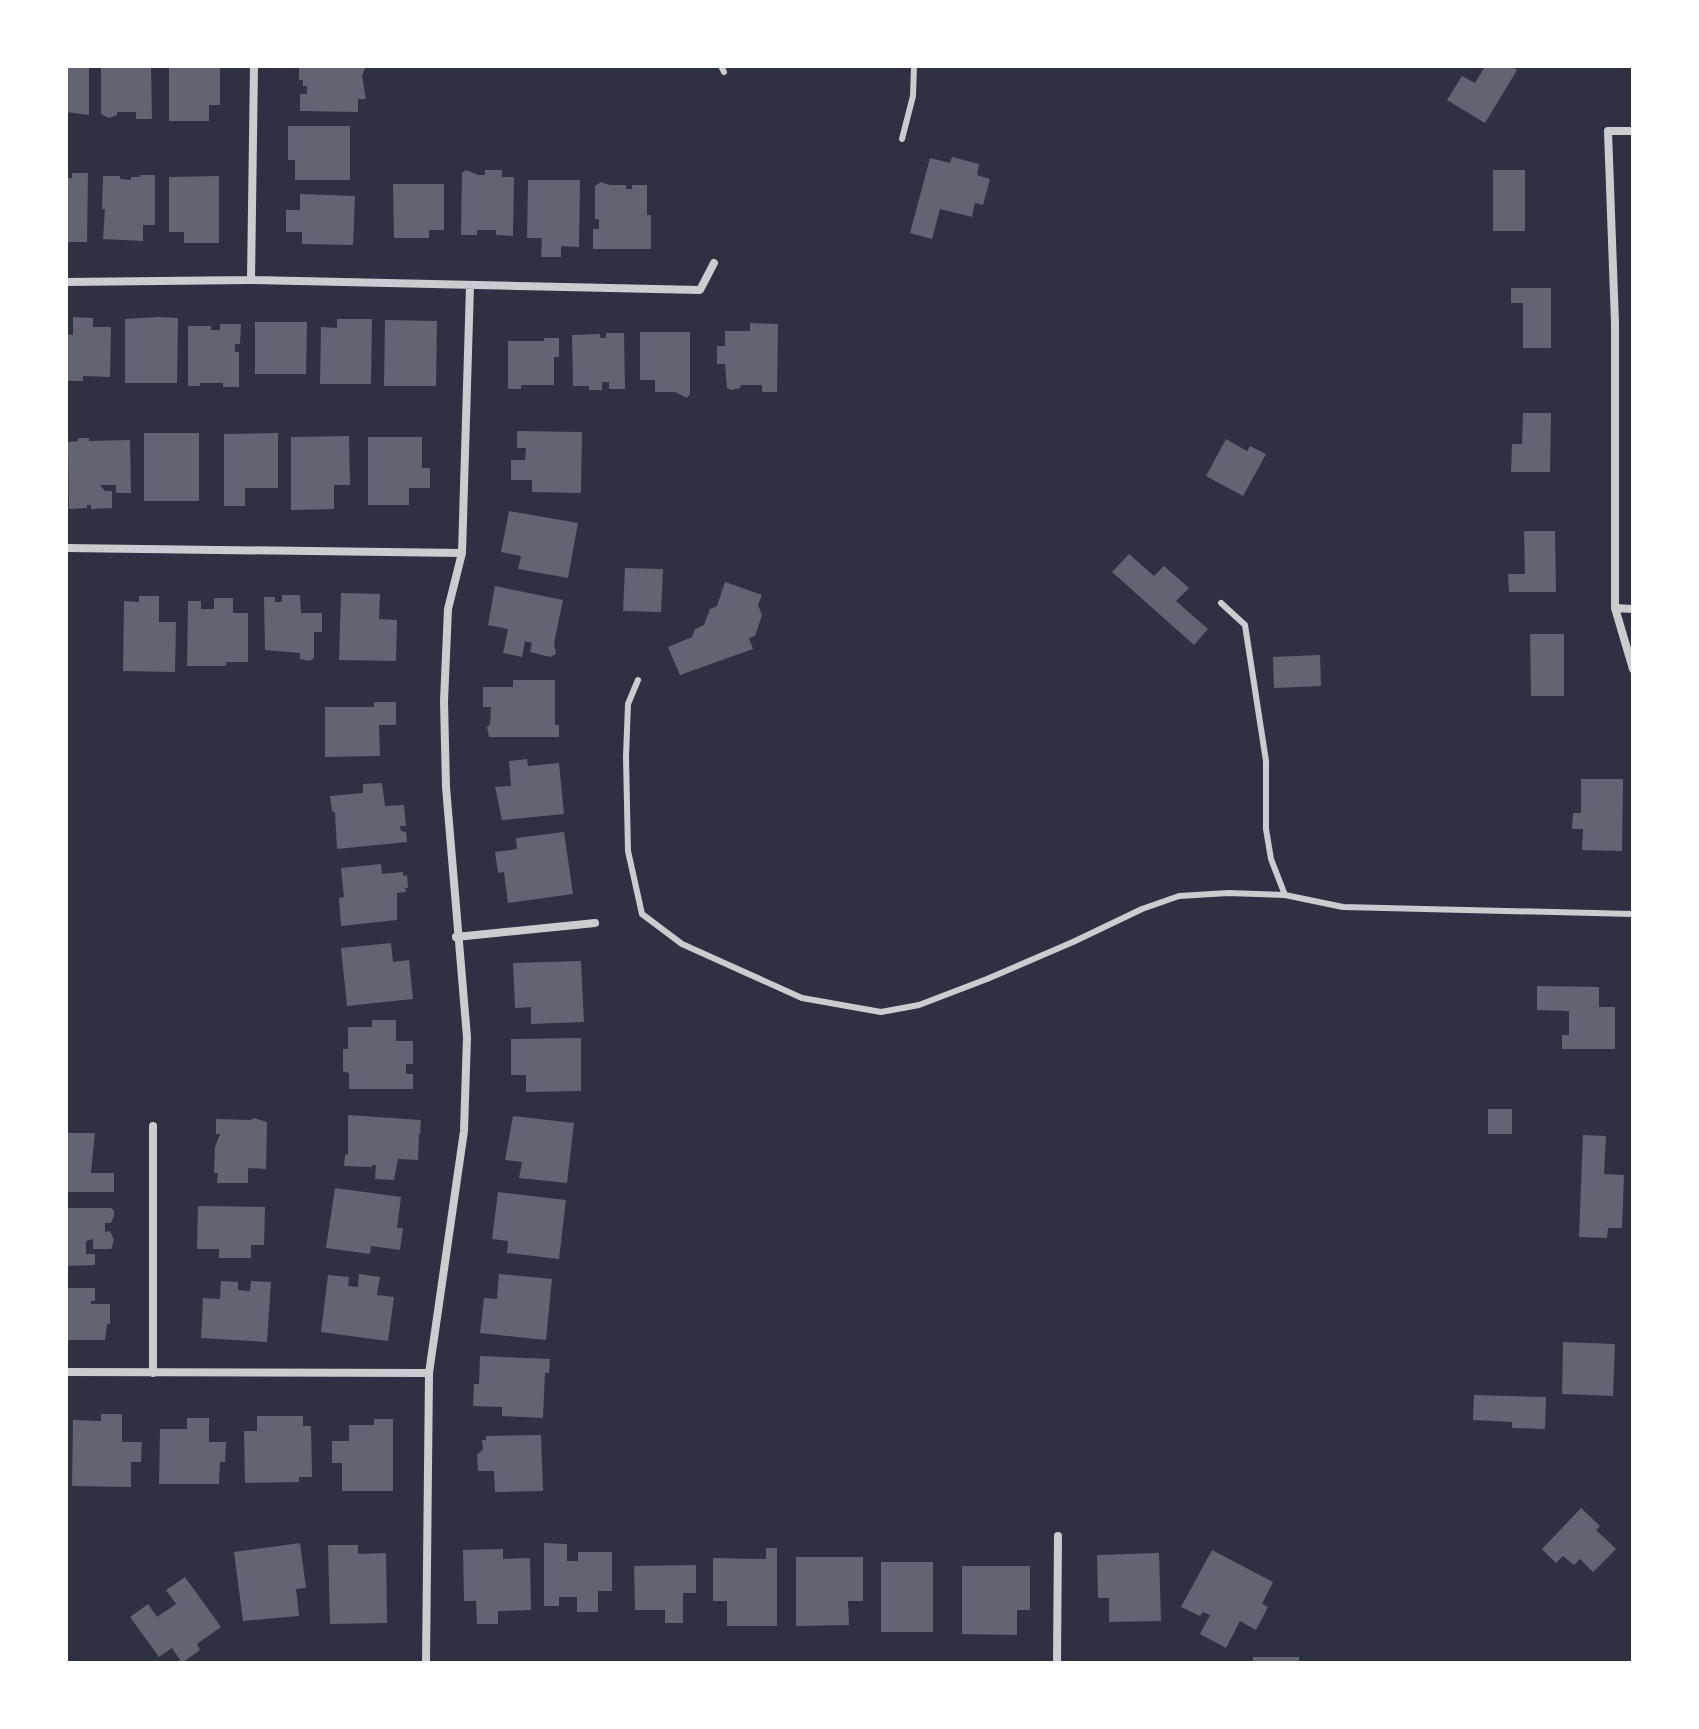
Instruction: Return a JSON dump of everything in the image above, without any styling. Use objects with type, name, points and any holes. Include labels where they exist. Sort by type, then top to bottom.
[{"type":"street","points":[[251,280],[254,66]]},
{"type":"street","points":[[1633,131],[1608,131],[1615,323],[1615,608],[1633,669]]},
{"type":"street","points":[[66,282],[251,280],[700,290],[714,263]]},
{"type":"street","points":[[426,1663],[429,1373],[464,1131],[467,1037],[456,937],[444,701],[448,609],[462,553],[470,286]]},
{"type":"street","points":[[66,548],[462,553]]},
{"type":"street","points":[[1615,608],[1633,609]]},
{"type":"street","points":[[456,937],[595,923]]},
{"type":"street","points":[[153,1126],[153,1373]]},
{"type":"street","points":[[66,1372],[429,1373]]},
{"type":"street","points":[[1057,1663],[1058,1536]]},
{"type":"lane","points":[[902,139],[913,96],[914,66]]},
{"type":"lane","points":[[1221,603],[1245,625],[1266,761],[1266,829],[1271,859],[1285,895]]},
{"type":"lane","points":[[638,680],[628,704],[626,773],[628,851],[642,914],[682,944],[802,998],[881,1012],[919,1005],[1179,896],[1228,893],[1285,895],[1343,907],[1633,914]]},
{"type":"building","points":[[66,66],[89,66],[89,115],[66,112]]},
{"type":"building","points":[[101,66],[151,66],[152,119],[136,119],[136,112],[117,112],[109,118],[101,114]]},
{"type":"building","points":[[169,66],[220,66],[220,105],[209,105],[209,121],[169,121]]},
{"type":"building","points":[[366,66],[362,76],[366,99],[358,99],[358,112],[300,111],[300,94],[307,94],[307,86],[299,80],[299,67]]},
{"type":"building","points":[[1485,66],[1510,66],[1517,70],[1485,123],[1447,100],[1462,76],[1475,83]]},
{"type":"building","points":[[288,126],[350,126],[350,180],[295,180],[295,160],[288,160]]},
{"type":"building","points":[[952,157],[979,164],[977,175],[990,179],[983,205],[975,203],[972,217],[940,209],[932,239],[910,233],[930,158],[950,163]]},
{"type":"building","points":[[466,170],[485,175],[485,170],[502,170],[502,177],[514,177],[513,236],[496,235],[496,230],[477,230],[477,235],[461,235],[462,173]]},
{"type":"building","points":[[1493,170],[1525,170],[1525,231],[1493,231]]},
{"type":"building","points":[[72,173],[88,173],[87,242],[66,242],[66,178],[72,178]]},
{"type":"building","points":[[155,175],[155,225],[143,225],[143,241],[103,239],[103,176],[120,176],[120,179],[131,180],[131,177]]},
{"type":"building","points":[[219,176],[219,243],[184,243],[184,232],[169,232],[169,177]]},
{"type":"building","points":[[528,180],[580,180],[579,247],[561,246],[561,257],[541,257],[542,238],[527,238]]},
{"type":"building","points":[[601,182],[626,185],[626,189],[632,189],[632,185],[647,185],[651,249],[593,249],[593,229],[599,229],[599,219],[595,219],[595,186]]},
{"type":"building","points":[[393,184],[444,184],[444,230],[429,230],[429,238],[394,238]]},
{"type":"building","points":[[300,194],[355,196],[353,245],[302,244],[302,232],[286,232],[286,210],[300,210]]},
{"type":"building","points":[[1511,288],[1551,288],[1551,348],[1523,348],[1523,303],[1511,303]]},
{"type":"building","points":[[73,317],[93,318],[93,327],[111,327],[110,377],[83,376],[83,381],[66,381],[66,334],[73,335]]},
{"type":"building","points":[[178,318],[177,383],[125,383],[125,319]]},
{"type":"building","points":[[337,319],[372,319],[371,384],[320,384],[321,327],[337,328]]},
{"type":"building","points":[[385,320],[437,321],[436,386],[384,386]]},
{"type":"building","points":[[255,322],[307,322],[306,374],[255,374]]},
{"type":"building","points":[[750,323],[778,324],[777,392],[762,392],[762,385],[741,385],[732,390],[727,388],[725,364],[717,364],[717,346],[725,346],[725,331],[750,331]]},
{"type":"building","points":[[220,324],[241,324],[240,344],[235,344],[235,352],[239,352],[239,387],[223,387],[223,383],[188,386],[188,326],[211,326],[211,330],[220,330]]},
{"type":"building","points":[[640,332],[690,332],[690,394],[687,398],[675,392],[655,392],[655,380],[640,380]]},
{"type":"building","points":[[606,333],[624,333],[625,389],[609,389],[609,382],[602,382],[602,390],[573,386],[572,335],[600,334],[600,338],[606,338]]},
{"type":"building","points":[[544,338],[559,338],[559,357],[554,357],[554,385],[521,385],[521,389],[508,389],[508,341],[544,341]]},
{"type":"building","points":[[1523,413],[1551,413],[1550,472],[1511,472],[1512,444],[1522,444]]},
{"type":"building","points":[[517,431],[582,432],[581,493],[532,492],[532,480],[511,480],[511,460],[525,460],[526,448],[517,448]]},
{"type":"building","points":[[144,433],[199,433],[199,501],[144,501]]},
{"type":"building","points":[[278,433],[278,488],[245,488],[245,506],[224,506],[224,434]]},
{"type":"building","points":[[349,436],[350,485],[334,485],[334,509],[291,510],[291,437]]},
{"type":"building","points":[[368,437],[422,437],[422,468],[430,468],[430,488],[409,488],[409,505],[368,505]]},
{"type":"building","points":[[78,438],[89,438],[89,441],[130,440],[131,493],[116,493],[116,485],[100,485],[105,491],[112,491],[112,508],[91,509],[91,505],[87,505],[87,508],[69,509],[68,442],[78,441]]},
{"type":"building","points":[[1226,439],[1247,451],[1250,446],[1266,454],[1243,496],[1206,476]]},
{"type":"building","points":[[509,511],[578,523],[568,578],[518,569],[521,556],[501,552]]},
{"type":"building","points":[[1524,531],[1555,531],[1556,592],[1509,592],[1508,574],[1525,574]]},
{"type":"building","points":[[1129,554],[1154,576],[1164,566],[1189,588],[1176,601],[1208,629],[1194,645],[1112,572]]},
{"type":"building","points":[[625,568],[663,569],[661,612],[623,611]]},
{"type":"building","points":[[725,582],[762,595],[758,605],[762,615],[755,636],[749,638],[753,649],[680,675],[668,647],[692,637],[695,629],[704,625],[710,609],[717,606]]},
{"type":"building","points":[[495,586],[563,600],[554,643],[556,654],[550,657],[530,652],[532,643],[525,641],[522,657],[503,653],[508,629],[488,625]]},
{"type":"building","points":[[341,593],[380,594],[379,619],[397,620],[396,661],[339,660]]},
{"type":"building","points":[[282,595],[300,595],[301,613],[322,613],[322,632],[314,632],[314,658],[310,661],[300,659],[300,653],[265,650],[264,597],[275,597],[275,602],[282,602]]},
{"type":"building","points":[[139,596],[159,596],[159,622],[176,622],[175,672],[123,671],[124,601],[139,602]]},
{"type":"building","points":[[214,598],[233,598],[233,613],[248,613],[248,662],[226,662],[226,666],[187,666],[188,601],[201,601],[201,609],[214,609]]},
{"type":"building","points":[[1530,634],[1564,634],[1564,696],[1531,696]]},
{"type":"building","points":[[1320,655],[1321,686],[1274,688],[1273,657]]},
{"type":"building","points":[[513,680],[555,680],[555,725],[559,725],[559,737],[489,737],[487,727],[491,707],[483,707],[483,687],[513,687]]},
{"type":"building","points":[[374,702],[396,702],[396,725],[379,725],[380,756],[325,757],[325,707],[374,707]]},
{"type":"building","points":[[527,759],[528,766],[559,763],[564,814],[502,820],[495,787],[511,786],[509,761]]},
{"type":"building","points":[[1581,779],[1623,779],[1622,851],[1582,850],[1583,829],[1572,829],[1573,813],[1581,813]]},
{"type":"building","points":[[382,783],[385,806],[404,805],[406,826],[400,826],[401,831],[406,832],[407,842],[337,849],[335,813],[330,796],[363,793],[363,784]]},
{"type":"building","points":[[564,832],[573,894],[508,903],[504,872],[498,873],[495,852],[517,849],[516,838]]},
{"type":"building","points":[[381,864],[382,874],[403,872],[403,876],[407,875],[406,892],[397,893],[397,920],[341,926],[339,898],[344,897],[341,868]]},
{"type":"building","points":[[391,943],[393,962],[409,960],[413,999],[347,1006],[341,948]]},
{"type":"building","points":[[581,961],[584,1022],[531,1024],[531,1007],[515,1008],[513,963]]},
{"type":"building","points":[[1537,986],[1599,987],[1599,1007],[1615,1007],[1615,1049],[1562,1049],[1562,1035],[1569,1035],[1569,1011],[1537,1010]]},
{"type":"building","points":[[372,1020],[396,1020],[396,1041],[413,1041],[413,1064],[406,1064],[406,1074],[413,1074],[413,1089],[349,1089],[349,1073],[343,1071],[343,1049],[348,1049],[348,1027],[372,1027]]},
{"type":"building","points":[[581,1038],[581,1091],[526,1092],[526,1075],[511,1075],[511,1039]]},
{"type":"building","points":[[1488,1109],[1512,1109],[1512,1134],[1488,1134]]},
{"type":"building","points":[[348,1115],[421,1120],[420,1134],[416,1135],[419,1135],[418,1160],[398,1159],[394,1180],[375,1179],[376,1165],[344,1166],[345,1155],[348,1154]]},
{"type":"building","points":[[513,1116],[574,1123],[567,1183],[519,1178],[522,1162],[505,1160]]},
{"type":"building","points":[[254,1118],[267,1122],[266,1169],[248,1168],[248,1183],[217,1183],[218,1173],[214,1173],[215,1147],[220,1134],[216,1134],[216,1119]]},
{"type":"building","points":[[66,1133],[95,1133],[91,1173],[114,1173],[114,1192],[66,1192]]},
{"type":"building","points":[[1583,1135],[1606,1136],[1604,1174],[1624,1175],[1622,1228],[1608,1228],[1607,1238],[1579,1237]]},
{"type":"building","points":[[335,1188],[401,1197],[397,1228],[403,1228],[400,1250],[371,1246],[370,1254],[326,1248]]},
{"type":"building","points":[[498,1192],[566,1200],[559,1259],[507,1253],[508,1241],[492,1239]]},
{"type":"building","points":[[198,1206],[265,1207],[264,1245],[251,1245],[251,1258],[219,1258],[219,1249],[197,1249]]},
{"type":"building","points":[[66,1208],[111,1208],[114,1211],[111,1223],[105,1223],[105,1232],[110,1231],[114,1240],[111,1249],[93,1249],[93,1239],[86,1241],[86,1254],[95,1254],[95,1265],[66,1266]]},
{"type":"building","points":[[359,1274],[380,1277],[377,1295],[394,1297],[388,1341],[321,1332],[328,1275],[349,1277],[348,1286],[358,1287]]},
{"type":"building","points":[[499,1274],[552,1279],[546,1340],[480,1333],[484,1298],[497,1299]]},
{"type":"building","points":[[221,1281],[238,1282],[238,1290],[250,1291],[251,1281],[271,1282],[267,1342],[201,1338],[203,1298],[220,1299]]},
{"type":"building","points":[[66,1288],[95,1288],[95,1301],[91,1304],[110,1304],[110,1324],[107,1324],[105,1340],[66,1340]]},
{"type":"building","points":[[1563,1342],[1615,1344],[1613,1396],[1562,1394]]},
{"type":"building","points":[[480,1356],[550,1359],[549,1373],[545,1373],[543,1418],[502,1416],[502,1407],[473,1406],[474,1384],[479,1384]]},
{"type":"building","points":[[1474,1395],[1546,1397],[1545,1429],[1512,1428],[1512,1422],[1473,1420]]},
{"type":"building","points":[[101,1414],[122,1414],[122,1442],[142,1442],[141,1462],[131,1462],[131,1487],[72,1486],[73,1420],[101,1421]]},
{"type":"building","points":[[257,1416],[303,1416],[303,1426],[311,1426],[312,1477],[299,1477],[299,1482],[245,1483],[244,1431],[257,1431]]},
{"type":"building","points":[[187,1418],[209,1418],[209,1442],[226,1442],[225,1462],[220,1462],[219,1484],[159,1484],[160,1429],[187,1429]]},
{"type":"building","points":[[374,1419],[393,1419],[393,1491],[342,1491],[342,1463],[332,1463],[332,1441],[349,1441],[349,1425],[374,1425]]},
{"type":"building","points":[[541,1435],[543,1491],[495,1492],[494,1471],[478,1471],[477,1455],[483,1449],[482,1440],[486,1440],[486,1436]]},
{"type":"building","points":[[1581,1508],[1600,1526],[1596,1530],[1616,1549],[1593,1572],[1580,1559],[1574,1565],[1563,1556],[1556,1563],[1542,1549]]},
{"type":"building","points":[[300,1543],[306,1588],[296,1589],[299,1616],[243,1621],[234,1552]]},
{"type":"building","points":[[544,1543],[567,1544],[567,1561],[578,1561],[578,1552],[612,1552],[612,1591],[598,1591],[598,1612],[577,1612],[577,1597],[559,1597],[559,1606],[544,1606]]},
{"type":"building","points":[[328,1545],[358,1545],[358,1554],[386,1553],[387,1623],[330,1624]]},
{"type":"building","points":[[766,1548],[777,1548],[777,1626],[727,1626],[727,1601],[713,1601],[713,1558],[766,1559]]},
{"type":"building","points":[[503,1549],[503,1559],[530,1558],[531,1610],[498,1611],[498,1624],[477,1624],[476,1601],[464,1601],[463,1550]]},
{"type":"building","points":[[1212,1550],[1273,1582],[1262,1604],[1268,1607],[1256,1630],[1240,1621],[1226,1648],[1200,1634],[1210,1615],[1203,1612],[1200,1616],[1181,1607]]},
{"type":"building","points":[[1159,1553],[1161,1621],[1109,1622],[1109,1598],[1098,1598],[1097,1555]]},
{"type":"building","points":[[796,1557],[863,1557],[863,1601],[848,1601],[849,1625],[796,1626]]},
{"type":"building","points":[[881,1562],[933,1562],[933,1632],[881,1632]]},
{"type":"building","points":[[696,1565],[696,1593],[683,1593],[683,1623],[665,1623],[665,1610],[635,1610],[634,1566]]},
{"type":"building","points":[[962,1566],[1030,1566],[1030,1610],[1017,1610],[1017,1635],[962,1634]]},
{"type":"building","points":[[185,1577],[221,1627],[197,1644],[200,1650],[182,1663],[172,1648],[159,1657],[130,1617],[148,1604],[157,1617],[176,1604],[166,1590]]},
{"type":"building","points":[[1253,1657],[1299,1657],[1299,1663],[1253,1663]]}]
